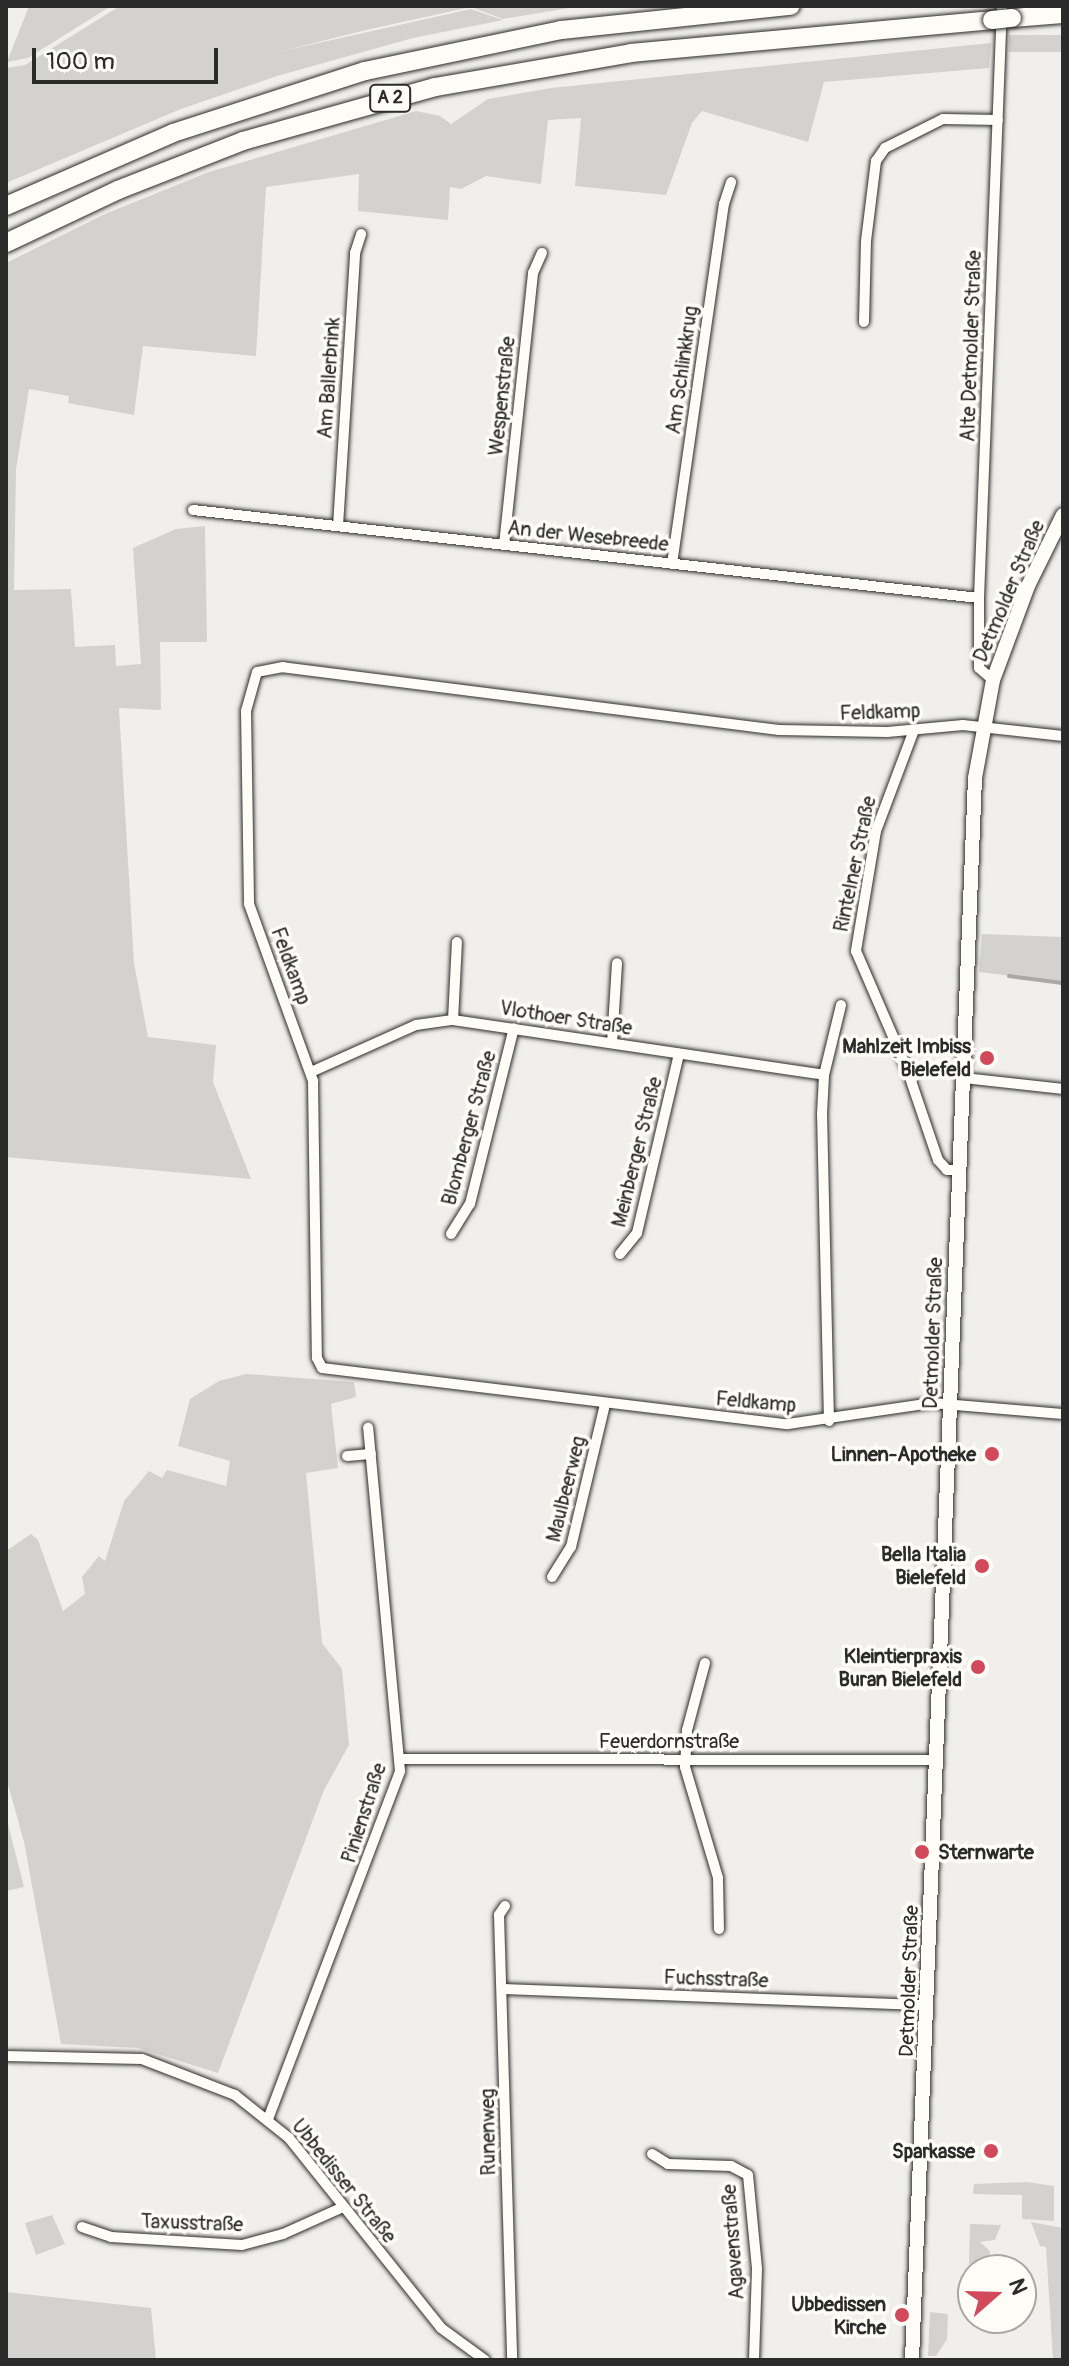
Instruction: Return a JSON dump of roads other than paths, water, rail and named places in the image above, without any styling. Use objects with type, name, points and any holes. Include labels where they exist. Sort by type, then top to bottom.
[{"type":"highway","name":"A 2","points":[[6,206],[173,133],[365,71],[561,30],[791,6]]},
{"type":"highway","name":"A 2","points":[[6,243],[118,190],[243,141],[435,87],[631,53],[1002,15],[1063,14]]},
{"type":"street","name":"Alte Detmolder Straße","points":[[993,680],[979,668],[979,598],[1002,15]]},
{"type":"street","points":[[864,322],[866,241],[876,161],[885,148],[943,119],[998,120]]},
{"type":"street","name":"Am Schlinkkrug","points":[[672,564],[724,204],[731,182]]},
{"type":"street","name":"Am Ballerbrink","points":[[338,526],[355,253],[361,234]]},
{"type":"street","name":"Wespenstraße","points":[[504,545],[533,273],[542,253]]},
{"type":"street","name":"An der Wesebreede","points":[[193,510],[979,598]]},
{"type":"street","name":"Detmolder Straße","points":[[912,2360],[974,795],[982,728],[993,680],[1015,618],[1063,515]]},
{"type":"street","name":"Feldkamp","points":[[1063,736],[982,728],[779,730],[283,667],[257,672],[246,711],[249,904],[311,1072],[317,1358],[322,1368],[788,1424],[829,1421],[910,1405],[950,1404],[1063,1414]]},
{"type":"street","name":"Rintelner Straße","points":[[914,730],[876,831],[856,951],[910,1077],[938,1160],[947,1170],[960,1170]]},
{"type":"street","points":[[453,1020],[457,942]]},
{"type":"street","points":[[612,1043],[617,963]]},
{"type":"street","points":[[829,1421],[824,1075],[841,1005]]},
{"type":"street","name":"Vlothoer Straße","points":[[311,1072],[416,1025],[453,1020],[824,1075]]},
{"type":"street","name":"Blomberger Straße","points":[[451,1234],[470,1204],[514,1028]]},
{"type":"street","name":"Meinberger Straße","points":[[620,1254],[637,1233],[679,1054]]},
{"type":"street","points":[[964,1078],[1063,1089]]},
{"type":"street","name":"Maulbeerweg","points":[[552,1577],[571,1547],[605,1404]]},
{"type":"street","name":"Pinienstraße","points":[[268,2119],[384,1818],[401,1759],[368,1427]]},
{"type":"street","points":[[347,1456],[371,1454]]},
{"type":"street","points":[[705,1663],[687,1730],[685,1759],[718,1878],[719,1929]]},
{"type":"street","name":"Feuerdornstraße","points":[[401,1759],[937,1760]]},
{"type":"street","name":"Runenweg","points":[[505,1906],[499,1915],[512,2360]]},
{"type":"street","name":"Fuchsstraße","points":[[502,1989],[928,2005]]},
{"type":"street","name":"Ubbedisser Straße","points":[[6,2056],[142,2059],[212,2084],[268,2119],[441,2328],[485,2360]]},
{"type":"street","name":"Agavenstraße","points":[[652,2154],[668,2164],[731,2166],[748,2175],[757,2269],[754,2360]]},
{"type":"street","name":"Taxusstraße","points":[[82,2227],[111,2237],[242,2245],[283,2234],[343,2207]]},
{"type":"waterway","points":[[1009,976],[1063,983]]},
{"type":"place","name":"Mahlzeit Imbiss Bielefeld","points":[[987,1058]]},
{"type":"place","name":"Linnen-Apotheke","points":[[992,1454]]},
{"type":"place","name":"Bella Italia Bielefeld","points":[[982,1566]]},
{"type":"place","name":"Kleintierpraxis Buran Bielefeld","points":[[978,1667]]},
{"type":"place","name":"Sternwarte","points":[[922,1852]]},
{"type":"place","name":"Sparkasse","points":[[991,2151]]},
{"type":"place","name":"Ubbedissen Kirche","points":[[902,2315]]}]
